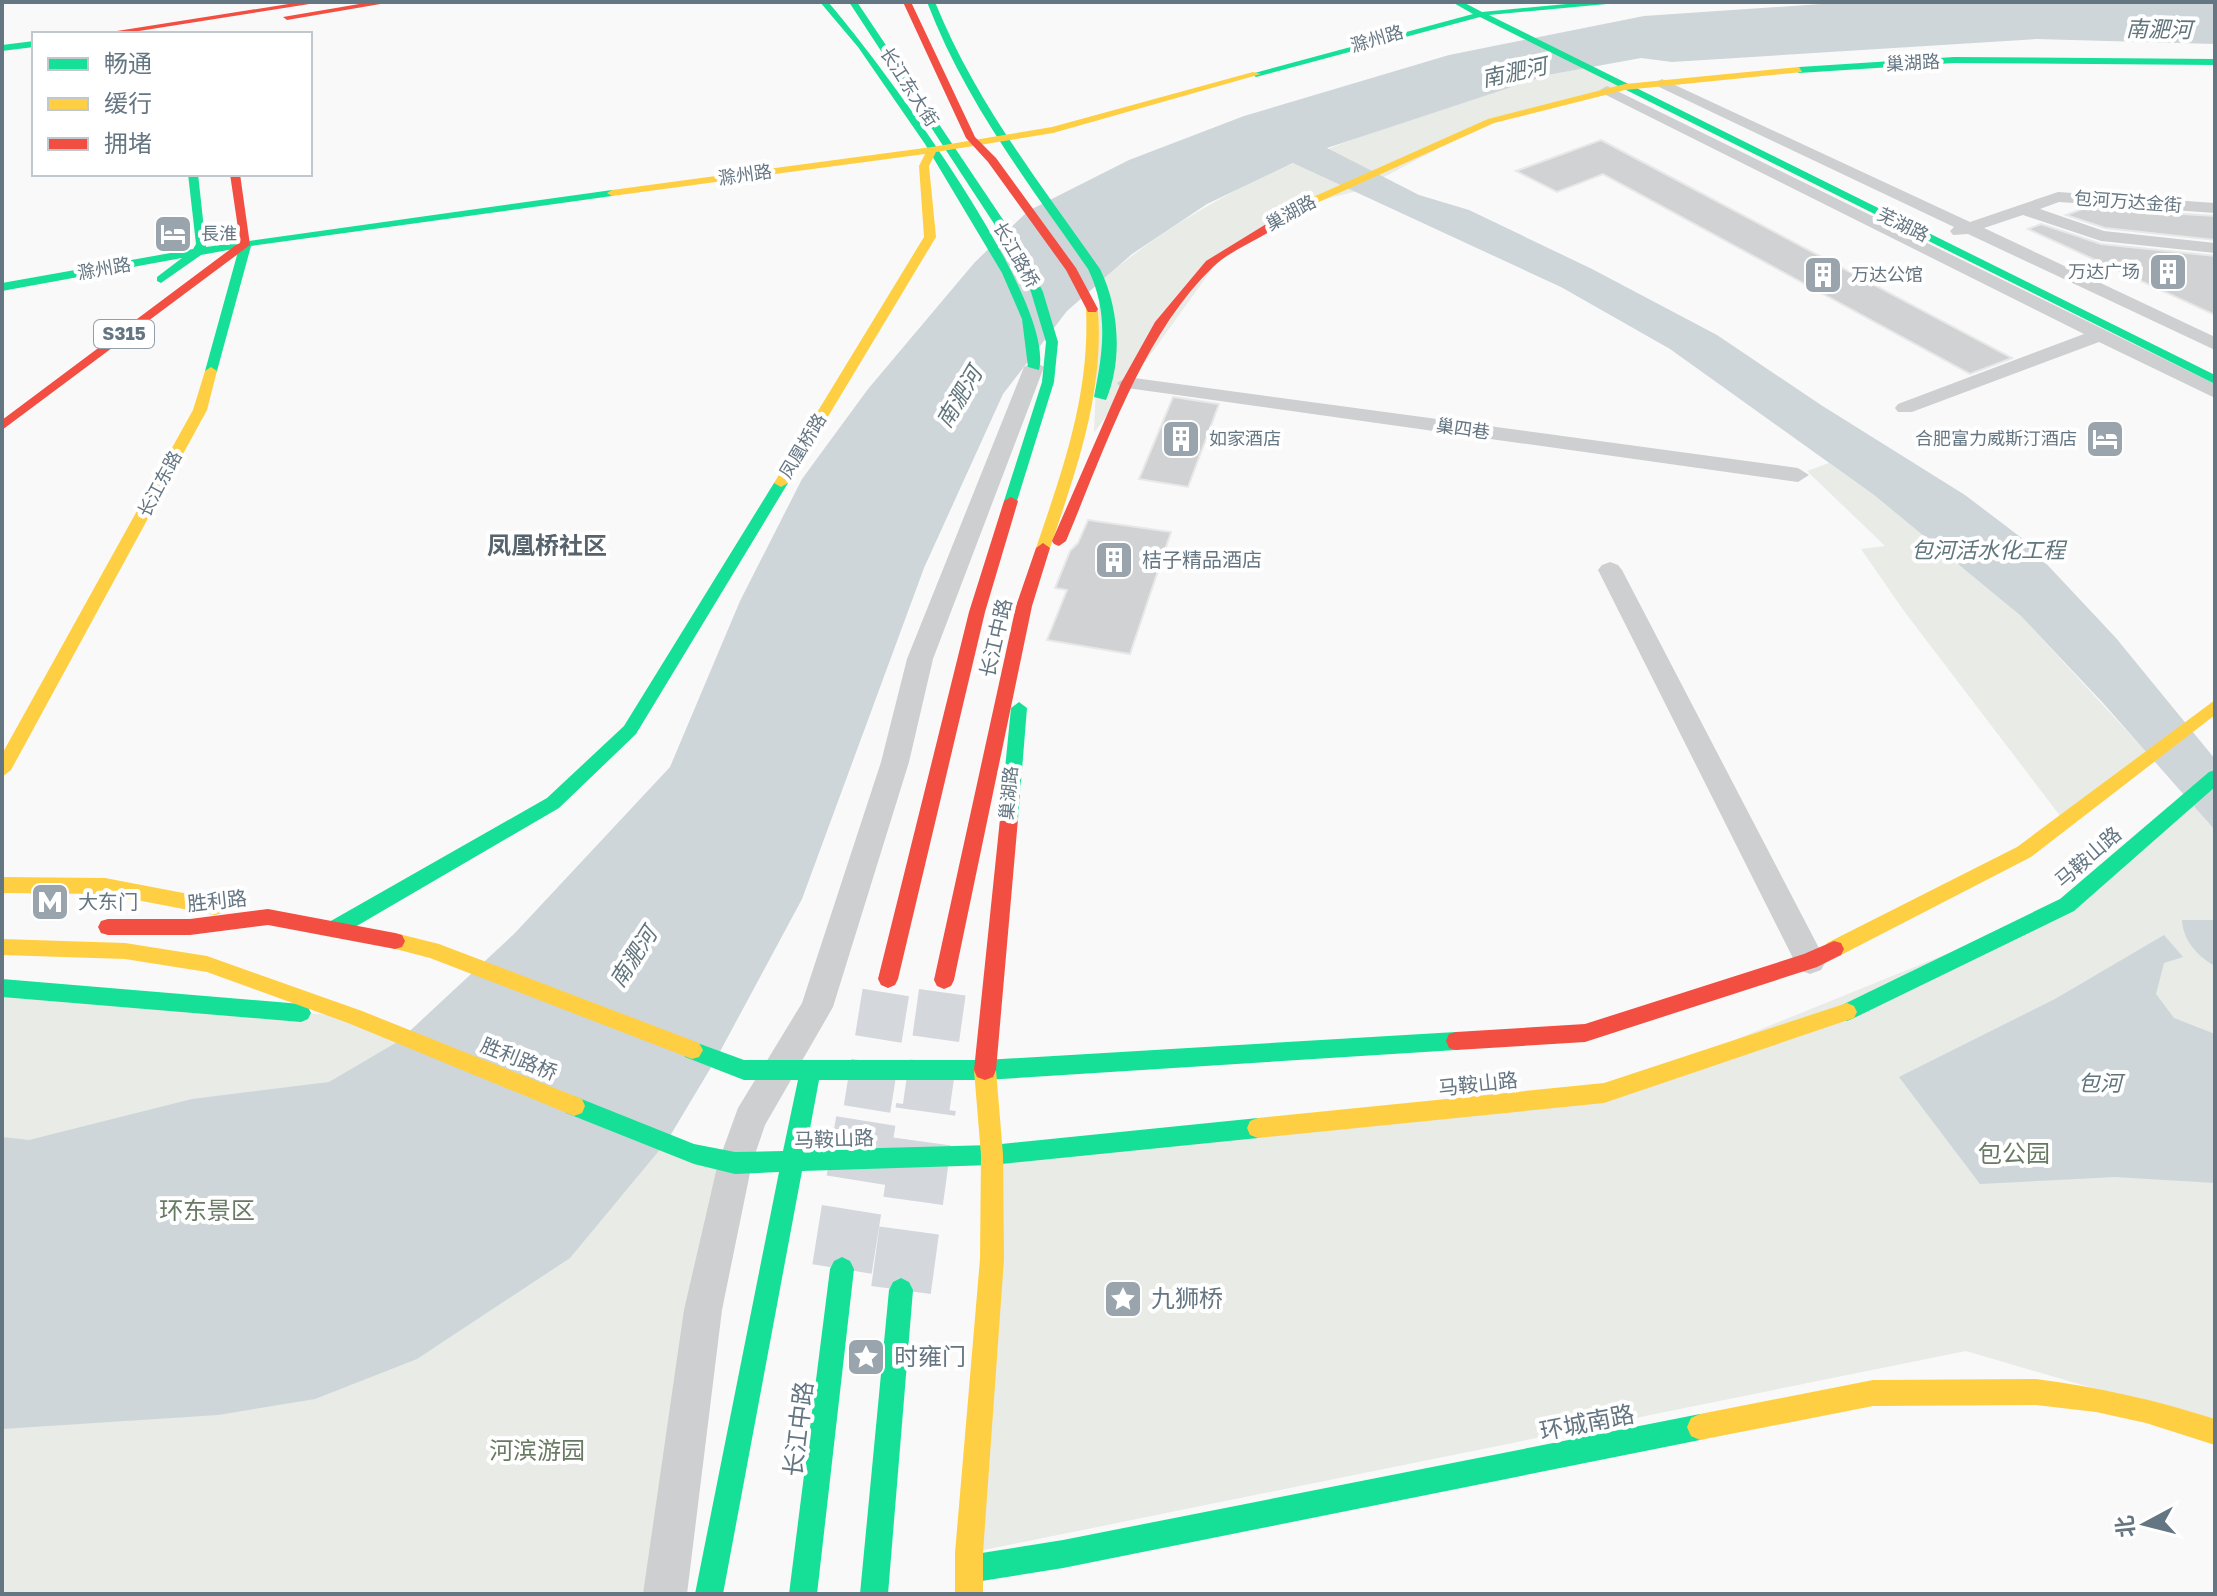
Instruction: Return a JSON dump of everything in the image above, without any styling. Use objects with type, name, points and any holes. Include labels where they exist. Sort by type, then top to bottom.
[{"type":"main road","points":[[170,2],[176,30]]},
{"type":"main road","points":[[139,32],[176,30],[205,21],[318,2]]},
{"type":"main road","points":[[205,21],[388,2]]},
{"type":"main road","points":[[824,2],[939,146],[946,170],[1013,285],[1043,355]]},
{"type":"main road","name":"长江东大街","points":[[853,2],[939,146],[967,172]]},
{"type":"main road","name":"长江东大街","points":[[907,2],[973,140],[992,160]]},
{"type":"main road","points":[[931,2],[942,39],[1000,136],[1087,259],[1111,341],[1094,433],[1096,453]]},
{"type":"main road","name":"滁州路","points":[[2,287],[247,239],[1000,136],[1475,8],[1624,2]]},
{"type":"main road","name":"芜湖路","points":[[1475,8],[2215,380]]},
{"type":"main road","points":[[2,48],[32,44]]},
{"type":"main road","points":[[2,57],[32,53]]},
{"type":"main road","name":"巢湖路","points":[[969,1594],[992,1259],[992,1155],[985,1070],[1012,762],[1024,674],[1055,549],[1127,383],[1159,325],[1210,263],[1269,225],[1340,188],[1491,121],[1634,87],[1828,67],[1954,60],[2215,62]]},
{"type":"main road","name":"芜湖路","points":[[1634,87],[2215,361]]},
{"type":"main road","name":"凤凰桥路","points":[[336,928],[553,803],[630,730],[930,237],[924,166],[939,146]]},
{"type":"main road","name":"长江路桥","points":[[992,160],[1101,306]]},
{"type":"main road","name":"长江路桥","points":[[967,172],[1033,281],[1049,323],[1043,355]]},
{"type":"main road","points":[[149,288],[200,248],[193,176]]},
{"type":"main road","name":"长江东路","points":[[2,770],[200,410],[247,239],[235,176]]},
{"type":"main road","name":"S315","points":[[2,426],[247,239]]},
{"type":"main road","name":"滁州路","points":[[2,280],[200,248]]},
{"type":"main road","name":"长江中路","points":[[944,980],[1024,606],[1088,413],[1101,306]]},
{"type":"main road","name":"长江中路","points":[[888,979],[977,612],[1048,382],[1043,355]]},
{"type":"main road","points":[[1055,511],[1094,433],[1127,383]]},
{"type":"main road","points":[[2197,719],[2215,690]]},
{"type":"main road","name":"马鞍山路","points":[[744,1070],[985,1070],[1585,1033],[1810,961],[2024,852],[2215,706]]},
{"type":"main road","name":"马鞍山路","points":[[667,1141],[694,1154],[735,1163],[992,1155],[1604,1093],[1832,1019],[2067,905],[2215,777]]},
{"type":"main road","points":[[2,885],[105,886],[268,917]]},
{"type":"main road","name":"胜利路","points":[[83,927],[190,927],[268,917],[336,928],[432,950],[744,1070]]},
{"type":"main road","points":[[2,947],[125,951],[207,964],[355,1017]]},
{"type":"main road","points":[[2,988],[355,1017]]},
{"type":"main road","name":"胜利路桥","points":[[355,1017],[667,1141]]},
{"type":"main road","points":[[709,1594],[793,1163],[795,1071]]},
{"type":"main road","name":"长江中路","points":[[803,1594],[842,1269]]},
{"type":"main road","points":[[874,1594],[901,1290]]},
{"type":"main road","name":"环城南路","points":[[969,1569],[1063,1554],[1873,1393],[2000,1390],[2066,1395],[2146,1410],[2215,1432]]},
{"type":"street","points":[[1634,87],[2100,335],[2215,392]]},
{"type":"street","points":[[1634,87],[2215,344]]},
{"type":"street","name":"包河万达金街","points":[[1950,234],[2058,197],[2215,208]]},
{"type":"street","points":[[2024,209],[2101,236],[2215,248]]},
{"type":"street","points":[[1905,408],[2100,335]]},
{"type":"street","points":[[665,1594],[703,1310],[735,1163],[750,1119],[795,1071],[895,762],[920,659],[976,509],[1043,355]]},
{"type":"street","name":"巢四巷","points":[[1127,383],[1798,475]]},
{"type":"street","points":[[1610,570],[1810,961]]},
{"type":"green space","points":[[1586,68],[1625,87],[1491,121],[1357,191],[1306,204],[1225,251],[1094,433],[1100,282],[1150,243],[1202,209],[1313,155],[1488,94],[1548,75]]},
{"type":"green space","points":[[1829,463],[1874,495],[2021,616],[2150,756],[2064,821],[1904,611],[1861,549],[1885,546],[1807,471]]},
{"type":"green space","name":"包公园","points":[[2215,777],[2215,1424],[1966,1351],[969,1553],[992,1155],[1604,1093],[2067,905]]},
{"type":"green space","points":[[2,988],[355,1017],[735,1163],[665,1594],[2,1594]]},
{"type":"water","points":[[1850,2],[2215,3],[2215,44],[2036,39],[1672,62],[1641,58],[1548,75],[1327,148],[1419,195],[1469,210],[1592,269],[1717,335],[1821,405],[1965,495],[2023,539],[2116,638],[2215,759],[2215,830],[2021,616],[1874,495],[1670,349],[1561,287],[1293,163],[1207,204],[1132,254],[1067,311],[1003,394],[924,568],[802,899],[716,1059],[667,1141],[570,1258],[417,1359],[315,1399],[218,1415],[2,1429],[2,1137],[29,1140],[192,1099],[329,1082],[399,1041],[514,934],[670,767],[740,601],[802,479],[868,389],[975,262],[1028,211],[1129,160],[1244,116],[1449,55],[1644,16]]},
{"type":"water","points":[[2182,920],[2215,920],[2215,966],[2192,947]]},
{"type":"water","name":"包河","points":[[2164,935],[2183,957],[2164,963],[2156,994],[2174,1018],[2215,1034],[2215,1183],[2115,1177],[1980,1184],[1899,1077],[2055,999]]},
{"type":"building","name":"万达公馆","points":[[1601,140],[2012,358],[1970,374],[1603,174],[1557,192],[1516,171]]},
{"type":"building","points":[[2085,208],[2215,216],[2215,240],[2105,228],[2066,215]]},
{"type":"building","points":[[2041,224],[2101,244],[2215,256],[2215,315],[2028,229]]},
{"type":"building","name":"如家酒店","points":[[1173,397],[1219,404],[1188,487],[1139,479]]},
{"type":"building","name":"桔子精品酒店","points":[[1088,520],[1171,532],[1130,654],[1047,640],[1067,590],[1055,588],[1070,551],[1078,543]]},
{"type":"tunnel","points":[[867,1109],[888,979]]},
{"type":"tunnel","points":[[926,1109],[944,980]]},
{"type":"tunnel","points":[[842,1269],[868,1107]]},
{"type":"tunnel","points":[[901,1290],[926,1107]]},
{"type":"traffic: fast","points":[[824,2],[861,45],[930,144],[1008,273],[1028,319],[1034,367]]},
{"type":"traffic: fast","points":[[853,2],[1012,242],[1037,292],[1052,342]]},
{"type":"traffic: fast","points":[[931,2],[946,39],[982,108],[1102,285],[1110,332],[1101,397]]},
{"type":"traffic: fast","points":[[1456,2],[2215,380]]},
{"type":"traffic: fast","points":[[1256,74],[1494,11],[1624,2]]},
{"type":"traffic: fast","points":[[2,48],[32,44]]},
{"type":"traffic: fast","points":[[1799,70],[1954,60],[2215,62]]},
{"type":"traffic: fast","points":[[161,279],[197,252],[202,244],[193,176]]},
{"type":"traffic: fast","points":[[2,287],[246,243],[612,193]]},
{"type":"traffic: fast","points":[[211,371],[246,243]]},
{"type":"traffic: fast","points":[[1011,501],[1048,382],[1052,342]]},
{"type":"traffic: fast","points":[[336,928],[553,803],[630,730],[781,483]]},
{"type":"traffic: fast","points":[[1009,819],[1019,708]]},
{"type":"traffic: fast","points":[[1847,1012],[2067,905],[2215,777]]},
{"type":"traffic: fast","points":[[2,988],[301,1013]]},
{"type":"traffic: fast","points":[[692,1050],[744,1070],[985,1070],[1456,1041]]},
{"type":"traffic: fast","points":[[709,1594],[810,1071]]},
{"type":"traffic: fast","points":[[574,1106],[694,1154],[735,1163],[992,1155],[1258,1128]]},
{"type":"traffic: fast","points":[[803,1594],[842,1269]]},
{"type":"traffic: fast","points":[[874,1594],[901,1290]]},
{"type":"traffic: fast","points":[[969,1569],[1063,1554],[1700,1427]]},
{"type":"traffic: slow","points":[[1285,217],[1306,204],[1491,121],[1625,87],[1799,70]]},
{"type":"traffic: slow","points":[[612,193],[932,150],[1053,130],[1256,74]]},
{"type":"traffic: slow","points":[[781,483],[930,237],[924,166],[932,150]]},
{"type":"traffic: slow","points":[[1043,548],[1073,460],[1088,401],[1094,341],[1092,309]]},
{"type":"traffic: slow","points":[[2,770],[200,410],[211,371]]},
{"type":"traffic: slow","points":[[1834,949],[2024,852],[2215,706]]},
{"type":"traffic: slow","points":[[2,885],[105,886],[215,907]]},
{"type":"traffic: slow","points":[[395,941],[432,950],[692,1050]]},
{"type":"traffic: slow","points":[[2,947],[125,951],[207,964],[355,1017],[574,1106]]},
{"type":"traffic: slow","points":[[1258,1128],[1604,1093],[1847,1012]]},
{"type":"traffic: slow","points":[[969,1594],[969,1553],[992,1259],[992,1155],[985,1070]]},
{"type":"traffic: slow","points":[[1700,1427],[1873,1393],[2036,1392],[2096,1399],[2146,1410],[2215,1432]]},
{"type":"traffic: jam","points":[[116,32],[318,2]]},
{"type":"traffic: jam","points":[[287,17],[388,2]]},
{"type":"traffic: jam","points":[[907,2],[971,138],[992,160],[1072,270],[1092,309]]},
{"type":"traffic: jam","points":[[2,426],[246,243],[235,176]]},
{"type":"traffic: jam","points":[[1059,541],[1127,383],[1159,325],[1210,263],[1285,217]]},
{"type":"traffic: jam","points":[[888,979],[977,612],[1011,501]]},
{"type":"traffic: jam","points":[[944,980],[1024,606],[1043,548]]},
{"type":"traffic: jam","points":[[985,1070],[1009,819]]},
{"type":"traffic: jam","points":[[108,927],[190,927],[268,917],[395,941]]},
{"type":"traffic: jam","points":[[1456,1041],[1585,1033],[1810,961],[1834,949]]},
{"type":"place","name":"長淮","points":[[173,234]]},
{"type":"place","name":"万达广场","points":[[2168,272]]},
{"type":"place","name":"万达公馆","points":[[1823,275]]},
{"type":"place","name":"如家酒店","points":[[1181,439]]},
{"type":"place","name":"合肥富力威斯汀酒店","points":[[2105,439]]},
{"type":"place","name":"桔子精品酒店","points":[[1114,560]]},
{"type":"place","name":"大东门","points":[[50,902]]},
{"type":"place","name":"九狮桥","points":[[1123,1299]]},
{"type":"place","name":"时雍门","points":[[866,1357]]},
{"type":"district","name":"凤凰桥社区","points":[[547,546]]},
{"type":"water label","name":"南淝河","points":[[2159,29]]},
{"type":"water label","name":"南淝河","points":[[1514,72]]},
{"type":"water label","name":"南淝河","points":[[959,397]]},
{"type":"water label","name":"包河活水化工程","points":[[1988,550]]},
{"type":"water label","name":"南淝河","points":[[633,957]]},
{"type":"park label","name":"环东景区","points":[[207,1211]]},
{"type":"park label","name":"河滨游园","points":[[537,1451]]}]
